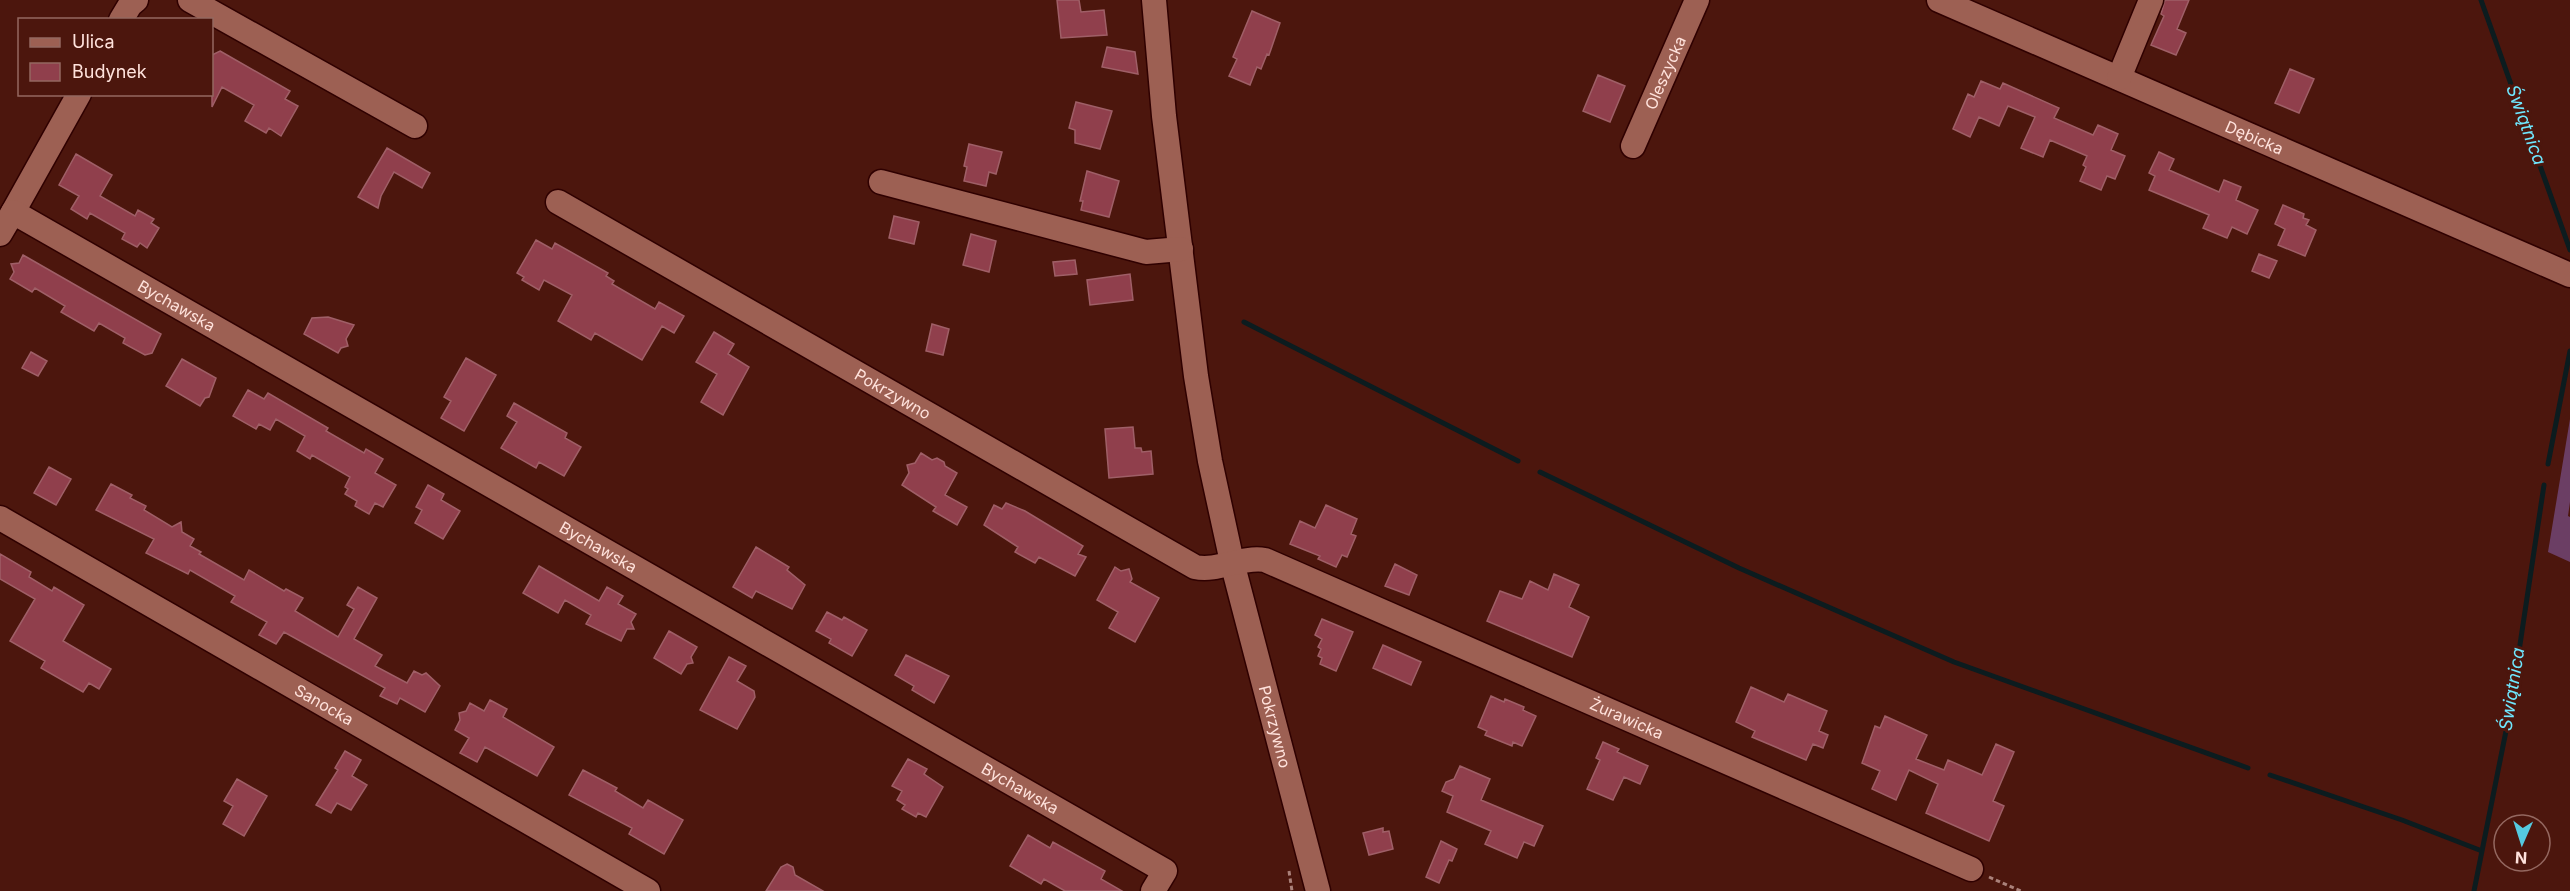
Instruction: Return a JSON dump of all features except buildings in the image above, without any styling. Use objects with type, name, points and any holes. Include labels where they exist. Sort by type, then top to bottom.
[{"type":"street","points":[[122,18],[136,0]]},
{"type":"street","points":[[190,0],[415,126]]},
{"type":"street","name":"Pokrzywno","points":[[1154,0],[1164,116],[1202,416],[1217,498],[1318,891]]},
{"type":"street","name":"Oleszycka","points":[[1633,146],[1697,0]]},
{"type":"street","name":"Dębicka","points":[[1939,0],[2570,274]]},
{"type":"street","points":[[2119,78],[2151,0]]},
{"type":"street","points":[[0,234],[78,96]]},
{"type":"street","points":[[881,182],[1146,252],[1181,249]]},
{"type":"street","name":"Pokrzywno","points":[[558,202],[1195,567],[1203,569],[1232,562]]},
{"type":"street","name":"Bychawska","points":[[13,212],[1165,871],[1153,891]]},
{"type":"street","name":"Sanocka","points":[[0,518],[648,891]]},
{"type":"street","name":"Żurawicka","points":[[1232,562],[1245,559],[1265,560],[1971,869]]},
{"type":"path","points":[[1971,869],[2021,891]]},
{"type":"shaded area","points":[[2570,419],[2568,516],[2570,517],[2570,562],[2548,552]]},
{"type":"waterway","name":"Świątnica","points":[[2481,0],[2570,250]]},
{"type":"waterway","points":[[1244,322],[1518,461]]},
{"type":"waterway","name":"Świątnica","points":[[2548,464],[2570,351]]},
{"type":"waterway","points":[[1540,472],[1739,568],[1954,662],[2248,768]]},
{"type":"waterway","name":"Świątnica","points":[[2474,891],[2510,711],[2544,485]]},
{"type":"waterway","points":[[2270,775],[2402,820],[2482,851]]}]
